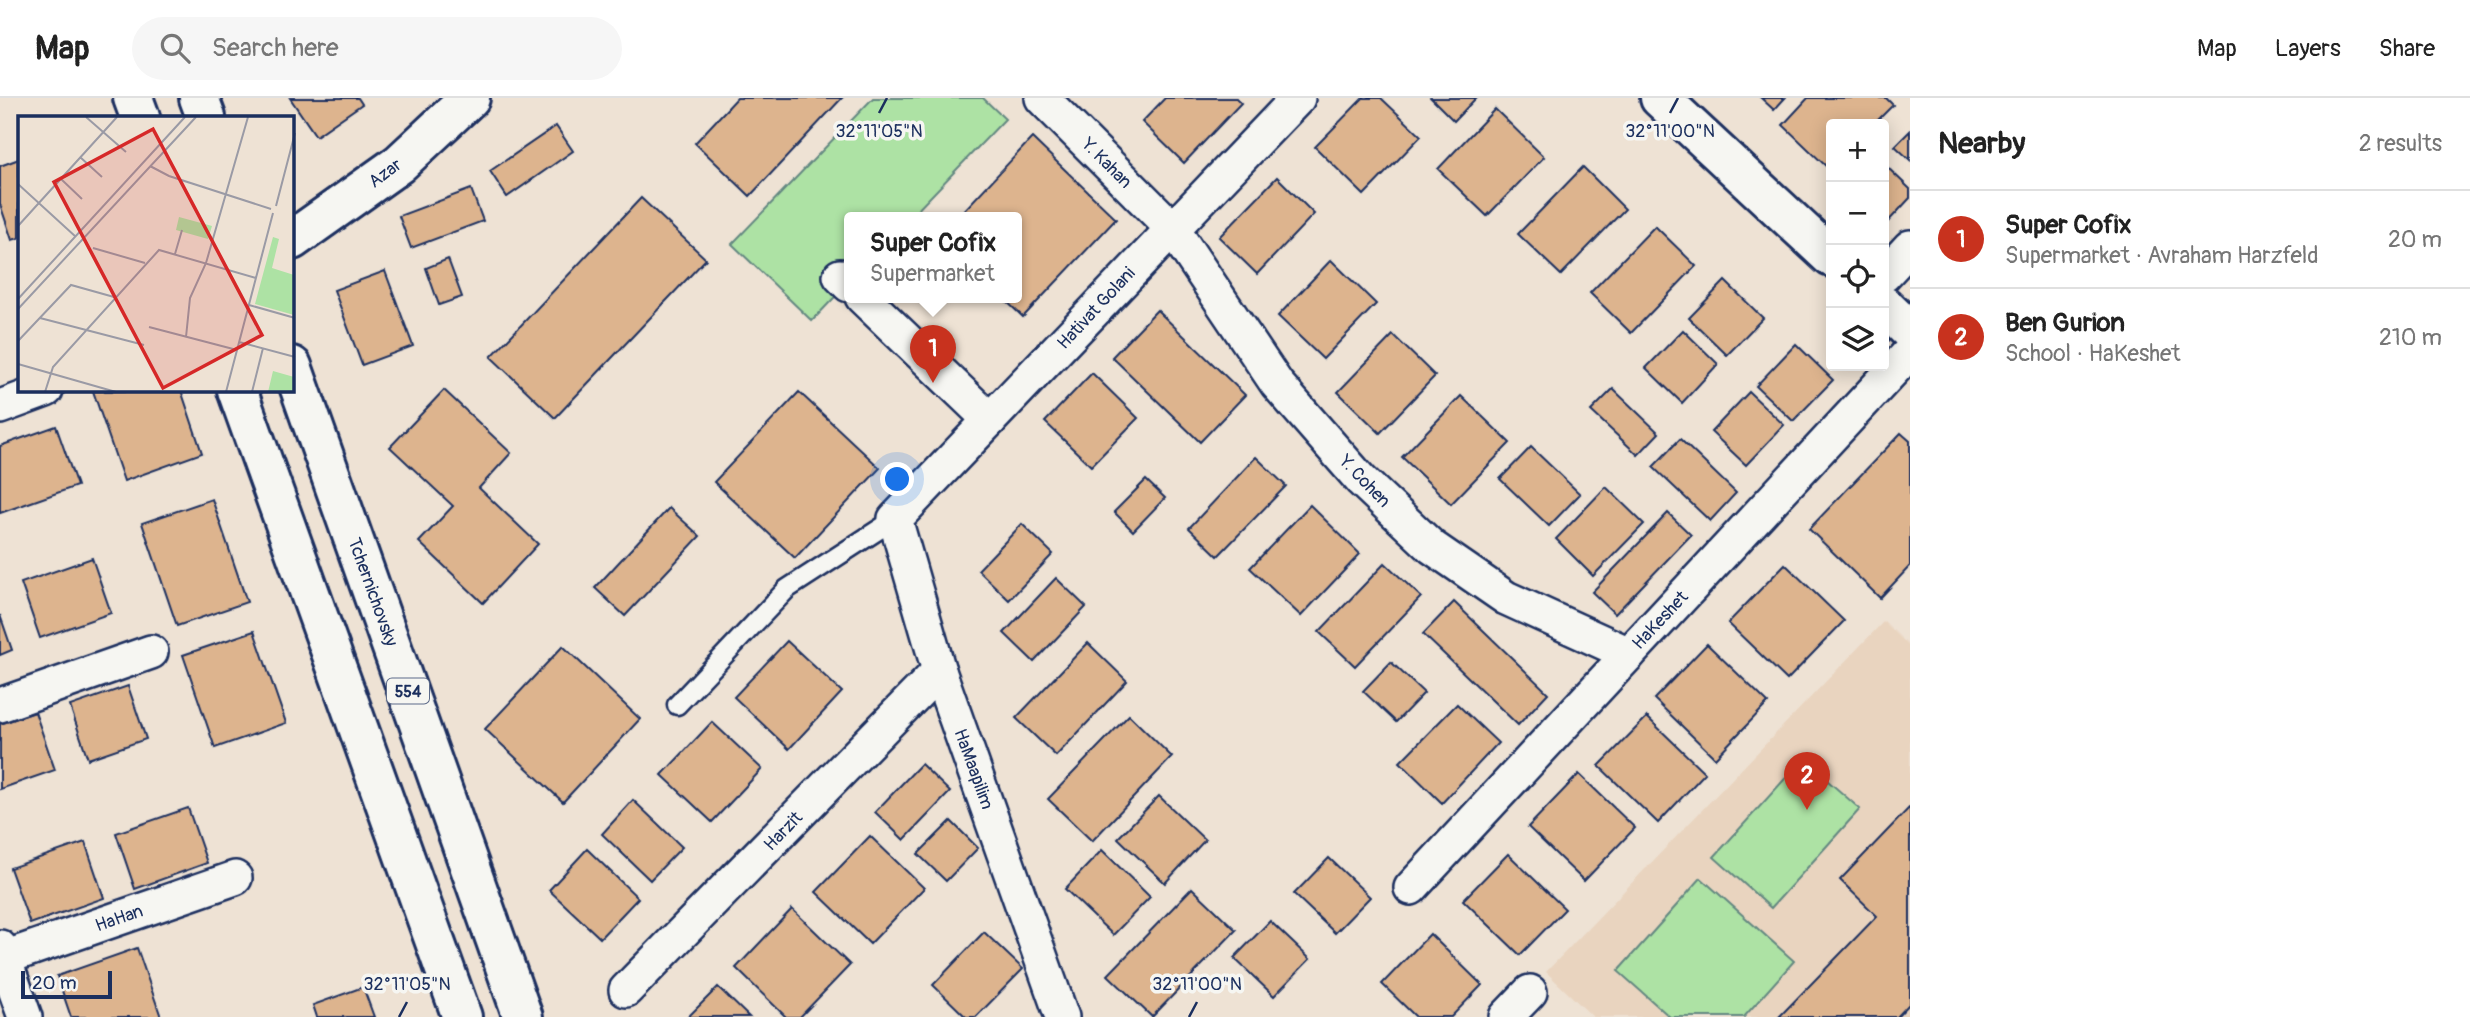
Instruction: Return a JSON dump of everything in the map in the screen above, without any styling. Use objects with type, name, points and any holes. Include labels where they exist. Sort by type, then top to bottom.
[{"type":"main road","points":[[133,98],[140,116]]},
{"type":"main road","points":[[199,98],[206,116]]},
{"type":"main road","name":"Azar","points":[[294,239],[399,164],[470,98]]},
{"type":"main road","points":[[1660,98],[1826,252]]},
{"type":"main road","points":[[1886,308],[1910,331]]},
{"type":"main road","name":"Tchernichovsky","points":[[294,372],[523,1017]]},
{"type":"main road","points":[[238,392],[462,1017]]},
{"type":"street","name":"Y. Kahan","points":[[1042,98],[1172,228]]},
{"type":"street","name":"Hativat Golani","points":[[895,519],[1298,98]]},
{"type":"street","name":"Y. Cohen","points":[[1172,228],[1277,384],[1361,480],[1432,547],[1506,598],[1629,654]]},
{"type":"street","points":[[1889,270],[1910,247]]},
{"type":"street","points":[[868,303],[990,420]]},
{"type":"street","name":"HaKeshet","points":[[1411,888],[1910,352]]},
{"type":"street","points":[[0,407],[41,392]]},
{"type":"street","name":"HaMaapilim","points":[[895,519],[939,671],[1062,1017]]},
{"type":"street","points":[[0,705],[151,652]]},
{"type":"street","name":"Harzit","points":[[626,990],[939,671]]},
{"type":"street","name":"HaHan","points":[[2,953],[235,878]]},
{"type":"street","points":[[2,953],[25,1017]]},
{"type":"street","points":[[1507,1017],[1530,992]]},
{"type":"lane","points":[[677,705],[787,589],[895,519]]},
{"type":"shaded area","points":[[1884,621],[1910,647],[1910,1017],[1593,1017],[1546,972]]},
{"type":"green space","points":[[873,98],[983,98],[1005,119],[916,212],[844,212],[844,287],[812,321],[732,244]]},
{"type":"green space","points":[[1803,759],[1860,809],[1771,908],[1714,857]]},
{"type":"green space","points":[[1701,878],[1794,961],[1744,1017],[1670,1017],[1618,971]]},
{"type":"building","points":[[290,98],[358,98],[362,104],[316,136]]},
{"type":"building","points":[[737,98],[842,98],[750,196],[695,143]]},
{"type":"building","points":[[1165,98],[1236,98],[1241,103],[1184,163],[1142,122]]},
{"type":"building","points":[[1363,98],[1381,98],[1421,136],[1364,195],[1315,147]]},
{"type":"building","points":[[1431,98],[1476,98],[1454,121]]},
{"type":"building","points":[[1761,98],[1785,98],[1774,110]]},
{"type":"building","points":[[1808,98],[1886,98],[1893,105],[1879,119],[1826,119],[1826,166],[1783,125]]},
{"type":"building","points":[[1495,109],[1544,157],[1487,216],[1438,169]]},
{"type":"building","points":[[556,126],[573,151],[507,197],[490,171]]},
{"type":"building","points":[[1910,131],[1910,160],[1895,146]]},
{"type":"building","points":[[1032,138],[1116,219],[1023,317],[1008,303],[1022,303],[1022,212],[963,212]]},
{"type":"building","points":[[18,159],[18,238],[12,240],[0,204],[0,166]]},
{"type":"building","points":[[1583,167],[1625,209],[1561,275],[1518,234]]},
{"type":"building","points":[[1889,169],[1910,189],[1910,198],[1889,221]]},
{"type":"building","points":[[1277,177],[1314,214],[1257,274],[1219,237]]},
{"type":"building","points":[[471,189],[483,221],[411,248],[399,216]]},
{"type":"building","points":[[641,198],[706,259],[555,418],[491,357]]},
{"type":"building","points":[[1655,226],[1696,266],[1631,333],[1590,293]]},
{"type":"building","points":[[448,259],[462,297],[439,305],[426,268]]},
{"type":"building","points":[[1331,260],[1376,304],[1323,359],[1278,316]]},
{"type":"building","points":[[385,271],[413,346],[362,365],[334,290]]},
{"type":"building","points":[[1725,281],[1763,318],[1727,355],[1689,318]]},
{"type":"building","points":[[1157,310],[1245,395],[1200,442],[1112,357]]},
{"type":"building","points":[[1683,330],[1718,364],[1682,403],[1646,368]]},
{"type":"building","points":[[1393,335],[1435,376],[1380,433],[1338,392]]},
{"type":"building","points":[[1796,344],[1833,380],[1793,421],[1756,386]]},
{"type":"building","points":[[1092,373],[1138,418],[1091,466],[1045,422]]},
{"type":"building","points":[[1613,389],[1659,433],[1638,455],[1591,411]]},
{"type":"building","points":[[444,390],[511,453],[479,488],[538,544],[483,603],[419,542],[453,506],[390,447]]},
{"type":"building","points":[[93,392],[182,392],[202,453],[124,481]]},
{"type":"building","points":[[799,392],[880,468],[795,558],[714,482]]},
{"type":"building","points":[[1749,392],[1784,425],[1746,465],[1711,432]]},
{"type":"building","points":[[1461,396],[1510,443],[1451,504],[1402,457]]},
{"type":"building","points":[[56,426],[77,486],[0,513],[0,446]]},
{"type":"building","points":[[1901,433],[1910,441],[1910,566],[1880,598],[1809,529]]},
{"type":"building","points":[[1680,439],[1736,493],[1710,521],[1653,467]]},
{"type":"building","points":[[1531,447],[1580,494],[1549,526],[1500,479]]},
{"type":"building","points":[[1256,457],[1286,486],[1218,556],[1189,528]]},
{"type":"building","points":[[1146,480],[1165,498],[1133,531],[1114,512]]},
{"type":"building","points":[[1606,487],[1644,524],[1593,576],[1556,539]]},
{"type":"building","points":[[212,499],[247,602],[177,626],[142,523]]},
{"type":"building","points":[[1310,505],[1360,554],[1301,616],[1250,568]]},
{"type":"building","points":[[669,508],[700,536],[625,616],[595,588]]},
{"type":"building","points":[[1668,513],[1691,535],[1615,614],[1592,592]]},
{"type":"building","points":[[1022,524],[1053,554],[1009,600],[978,570]]},
{"type":"building","points":[[92,558],[111,613],[40,638],[21,583]]},
{"type":"building","points":[[1385,563],[1421,597],[1355,666],[1319,632]]},
{"type":"building","points":[[1785,564],[1844,621],[1787,680],[1728,623]]},
{"type":"building","points":[[1056,578],[1086,607],[1034,662],[1004,633]]},
{"type":"building","points":[[1454,602],[1548,693],[1518,725],[1423,634]]},
{"type":"building","points":[[0,615],[12,650],[0,655]]},
{"type":"building","points":[[254,631],[286,723],[215,748],[183,655]]},
{"type":"building","points":[[787,641],[842,692],[789,749],[734,697]]},
{"type":"building","points":[[1088,643],[1127,681],[1056,756],[1016,718]]},
{"type":"building","points":[[1707,644],[1768,703],[1715,758],[1654,699]]},
{"type":"building","points":[[563,646],[640,719],[563,802],[485,729]]},
{"type":"building","points":[[1391,662],[1424,693],[1396,722],[1363,691]]},
{"type":"building","points":[[128,686],[146,739],[88,759],[70,706]]},
{"type":"building","points":[[1457,704],[1498,743],[1442,803],[1400,762]]},
{"type":"building","points":[[35,712],[55,770],[0,789],[0,724]]},
{"type":"building","points":[[1129,715],[1172,757],[1092,841],[1048,799]]},
{"type":"building","points":[[1647,717],[1705,773],[1658,823],[1599,766]]},
{"type":"building","points":[[712,722],[762,769],[712,822],[662,775]]},
{"type":"building","points":[[921,764],[950,792],[904,840],[875,812]]},
{"type":"building","points":[[1579,774],[1635,828],[1584,881],[1528,827]]},
{"type":"building","points":[[1159,796],[1205,840],[1165,883],[1118,838]]},
{"type":"building","points":[[633,800],[682,847],[650,880],[602,834]]},
{"type":"building","points":[[1910,807],[1910,1003],[1897,1017],[1779,1017],[1877,916],[1840,880]]},
{"type":"building","points":[[188,808],[207,863],[135,889],[116,833]]},
{"type":"building","points":[[951,821],[978,848],[946,881],[918,854]]},
{"type":"building","points":[[870,836],[924,888],[870,944],[816,892]]},
{"type":"building","points":[[85,842],[104,898],[30,924],[10,868]]},
{"type":"building","points":[[587,849],[638,898],[600,938],[549,890]]},
{"type":"building","points":[[1102,850],[1150,897],[1113,935],[1065,889]]},
{"type":"building","points":[[1508,854],[1565,909],[1520,955],[1463,900]]},
{"type":"building","points":[[1329,858],[1370,897],[1335,933],[1294,894]]},
{"type":"building","points":[[1192,888],[1236,930],[1152,1017],[1108,975]]},
{"type":"building","points":[[792,909],[850,965],[800,1017],[786,1017],[736,968]]},
{"type":"building","points":[[1270,921],[1310,959],[1274,996],[1234,958]]},
{"type":"building","points":[[984,932],[1023,969],[976,1017],[966,1017],[933,985]]},
{"type":"building","points":[[1430,934],[1482,985],[1451,1017],[1416,1017],[1382,984]]},
{"type":"building","points":[[137,948],[161,1017],[71,1017],[57,976]]},
{"type":"building","points":[[363,987],[374,1017],[317,1017],[313,1005]]},
{"type":"building","points":[[718,987],[749,1017],[688,1017]]},
{"type":"place","name":"Super Cofix","points":[[933,383]]},
{"type":"place","name":"Ben Gurion","points":[[1807,810]]}]
